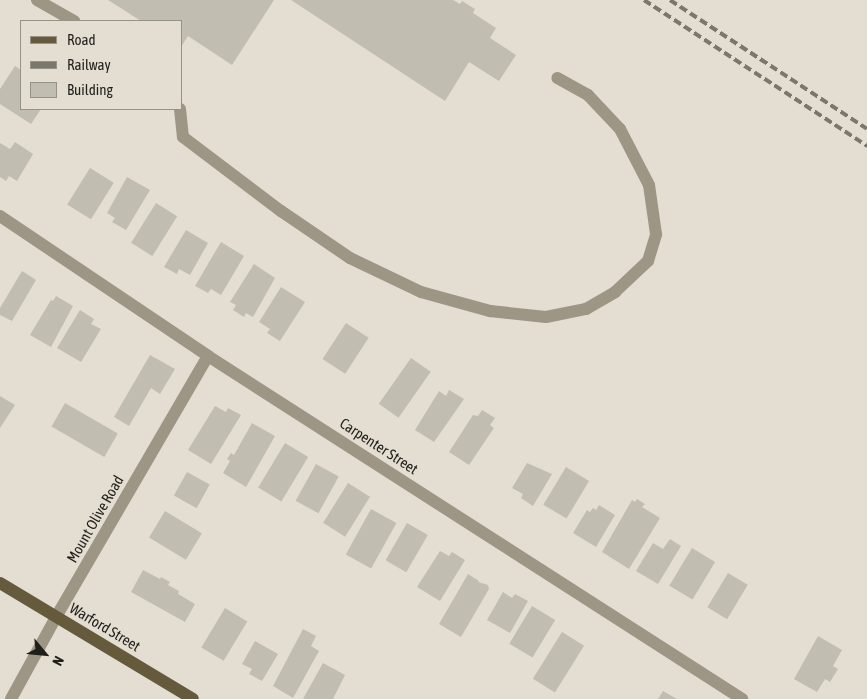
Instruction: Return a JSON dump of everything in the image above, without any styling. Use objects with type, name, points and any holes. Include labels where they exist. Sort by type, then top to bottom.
[{"type":"main road","name":"Warford Street","points":[[0,583],[193,699]]},
{"type":"street","points":[[37,0],[72,20]]},
{"type":"street","points":[[180,110],[183,137],[281,211],[350,258],[420,292],[490,311],[546,317],[586,309],[615,292],[648,261],[656,234],[649,185],[620,129],[588,95],[557,78]]},
{"type":"street","name":"Carpenter Street","points":[[0,216],[208,356],[742,699]]},
{"type":"street","name":"Mount Olive Road","points":[[11,699],[56,617],[208,356]]},
{"type":"building","points":[[108,0],[274,0],[232,65],[188,36],[182,45],[182,20],[139,20]]},
{"type":"building","points":[[291,0],[453,0],[460,4],[462,1],[475,9],[473,13],[496,28],[490,38],[516,55],[499,81],[469,62],[445,101]]},
{"type":"building","points":[[15,66],[20,69],[20,110],[40,110],[31,124],[0,104],[0,89]]},
{"type":"building","points":[[15,142],[33,154],[17,181],[9,176],[6,181],[0,177],[0,143],[10,149]]},
{"type":"building","points":[[90,168],[114,183],[91,219],[67,204]]},
{"type":"building","points":[[127,177],[150,190],[126,230],[112,222],[115,218],[107,213]]},
{"type":"building","points":[[156,203],[177,216],[152,256],[131,243]]},
{"type":"building","points":[[186,230],[208,243],[190,275],[179,269],[177,274],[164,267]]},
{"type":"building","points":[[221,242],[244,256],[221,295],[211,289],[208,293],[195,286]]},
{"type":"building","points":[[254,264],[275,278],[253,317],[246,313],[244,317],[233,310],[236,305],[230,302]]},
{"type":"building","points":[[22,271],[36,280],[12,321],[0,315],[0,308]]},
{"type":"building","points":[[281,287],[305,302],[280,341],[267,333],[270,329],[259,322]]},
{"type":"building","points":[[56,296],[73,306],[51,347],[30,335],[51,300],[53,301]]},
{"type":"building","points":[[80,310],[94,319],[91,324],[101,329],[81,362],[57,348]]},
{"type":"building","points":[[346,323],[369,338],[345,374],[323,359]]},
{"type":"building","points":[[150,355],[175,369],[160,394],[151,388],[129,426],[114,417]]},
{"type":"building","points":[[411,358],[431,372],[399,418],[379,404]]},
{"type":"building","points":[[449,390],[464,399],[434,442],[415,430],[439,391],[446,396]]},
{"type":"building","points":[[0,396],[15,405],[0,428]]},
{"type":"building","points":[[65,403],[118,434],[104,457],[52,426]]},
{"type":"building","points":[[215,406],[226,412],[228,408],[241,415],[211,464],[188,450]]},
{"type":"building","points":[[482,410],[495,418],[490,425],[494,428],[469,465],[449,452],[473,415],[478,416]]},
{"type":"building","points":[[252,423],[275,436],[246,487],[223,473],[230,461],[227,459],[231,453],[234,455]]},
{"type":"building","points":[[285,443],[308,457],[281,501],[258,488]]},
{"type":"building","points":[[527,463],[552,474],[533,506],[521,498],[523,494],[512,488]]},
{"type":"building","points":[[316,464],[339,477],[318,513],[296,501]]},
{"type":"building","points":[[566,467],[589,481],[566,519],[543,505]]},
{"type":"building","points":[[187,472],[210,485],[197,508],[174,496]]},
{"type":"building","points":[[348,483],[370,497],[345,537],[323,523]]},
{"type":"building","points":[[637,499],[645,504],[642,507],[660,518],[629,569],[602,552],[632,500],[635,502]]},
{"type":"building","points":[[599,505],[615,515],[596,547],[573,533],[587,510],[590,512],[593,508],[596,510]]},
{"type":"building","points":[[371,509],[396,523],[371,569],[346,554]]},
{"type":"building","points":[[165,511],[202,533],[186,560],[149,538]]},
{"type":"building","points":[[407,523],[428,535],[406,572],[386,560]]},
{"type":"building","points":[[670,539],[681,546],[658,584],[636,571],[653,543],[663,549]]},
{"type":"building","points":[[692,548],[715,562],[692,600],[669,586]]},
{"type":"building","points":[[440,551],[449,556],[452,552],[465,560],[440,601],[417,587]]},
{"type":"building","points":[[143,570],[170,582],[168,585],[179,591],[178,594],[195,604],[185,622],[131,592]]},
{"type":"building","points":[[728,573],[748,585],[727,619],[707,607]]},
{"type":"building","points":[[468,574],[478,582],[488,585],[489,589],[461,637],[439,624]]},
{"type":"building","points":[[503,592],[512,598],[515,594],[528,601],[510,633],[487,620]]},
{"type":"building","points":[[532,606],[555,620],[532,658],[509,644]]},
{"type":"building","points":[[225,608],[247,621],[224,661],[201,647]]},
{"type":"building","points":[[303,629],[316,636],[311,646],[319,651],[293,698],[273,686]]},
{"type":"building","points":[[562,632],[584,646],[555,692],[533,679]]},
{"type":"building","points":[[818,636],[842,650],[833,666],[838,669],[830,682],[825,679],[817,692],[794,679]]},
{"type":"building","points":[[255,641],[278,654],[262,681],[249,674],[252,669],[242,664]]},
{"type":"building","points":[[323,663],[345,675],[333,699],[303,699]]},
{"type":"building","points":[[663,691],[677,699],[658,699]]},
{"type":"railway","points":[[644,0],[867,146]]},
{"type":"railway","points":[[670,0],[867,129]]}]
